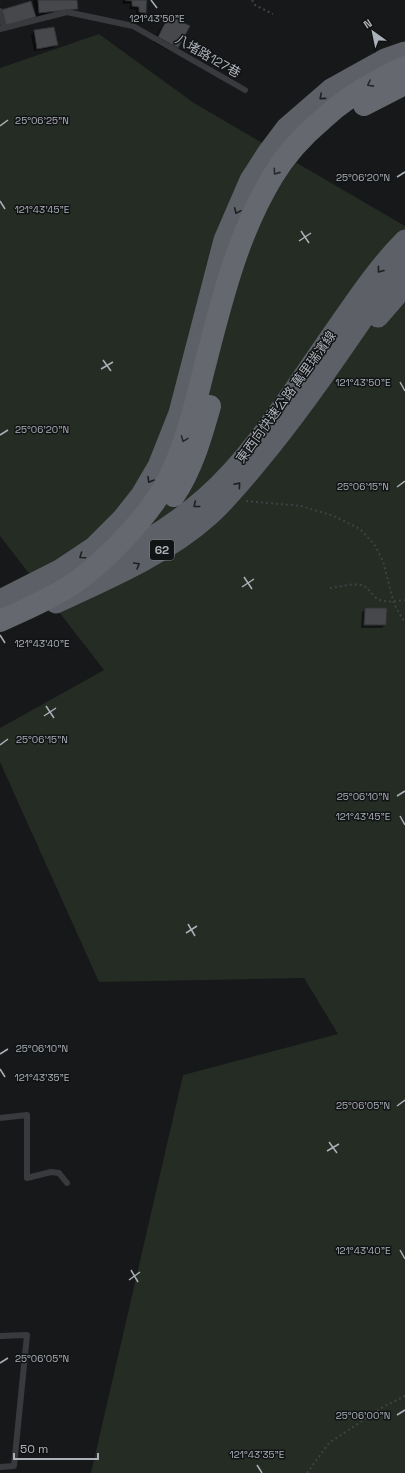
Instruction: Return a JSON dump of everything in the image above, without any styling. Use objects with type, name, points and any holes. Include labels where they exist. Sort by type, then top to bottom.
[{"type":"highway","points":[[0,600],[72,563],[94,547],[111,531],[133,506],[151,480],[180,413],[224,240],[250,180],[286,128],[331,89],[385,59],[405,52]]},
{"type":"highway","points":[[0,637],[47,607],[67,588],[91,570],[135,527],[151,508],[170,477],[190,424],[225,288],[250,219],[273,175],[304,136],[340,103],[358,91],[405,67]]},
{"type":"highway","points":[[0,621],[47,607],[81,594],[108,572],[148,532],[180,487],[191,466],[202,438],[230,318],[257,238],[282,188],[305,158],[333,126],[379,96],[405,84]]},
{"type":"highway","name":"東西向快速公路 萬里瑞濱線","points":[[0,629],[132,568],[163,550],[210,516],[255,466],[353,304],[392,253],[405,240]]},
{"type":"highway","name":"東西向快速公路 萬里瑞濱線","points":[[0,611],[126,552],[157,535],[205,498],[319,384],[393,275],[405,263]]},
{"type":"highway","points":[[319,384],[405,286]]},
{"type":"lane","points":[[0,11],[2,28]]},
{"type":"lane","name":"八堵路127巷","points":[[2,28],[67,12],[133,26],[245,90]]},
{"type":"lane","points":[[0,1118],[28,1115],[27,1178],[51,1172],[59,1173],[67,1183]]},
{"type":"lane","points":[[0,1336],[27,1335],[14,1466],[0,1467]]},
{"type":"path","points":[[252,0],[255,5],[273,14]]},
{"type":"path","points":[[246,501],[301,506],[334,516],[360,529],[374,544],[383,561],[393,601],[405,623]]},
{"type":"path","points":[[330,588],[355,584],[363,586],[371,591],[379,600],[405,600]]},
{"type":"path","points":[[307,1473],[329,1443],[383,1407],[405,1396]]},
{"type":"shaded area","points":[[99,34],[194,103],[405,226],[405,1473],[91,1473],[183,1075],[338,1034],[304,978],[99,982],[0,762],[0,728],[104,670],[0,536],[0,68]]},
{"type":"building","points":[[38,0],[77,0],[78,9],[39,13]]},
{"type":"building","points":[[125,0],[147,0],[146,13],[139,12],[139,7],[132,6],[132,1]]},
{"type":"building","points":[[31,1],[36,17],[5,26],[1,10]]},
{"type":"building","points":[[169,15],[190,26],[178,48],[158,37]]},
{"type":"building","points":[[54,27],[58,45],[37,49],[34,30]]},
{"type":"building","points":[[365,608],[387,608],[386,625],[364,625]]}]
